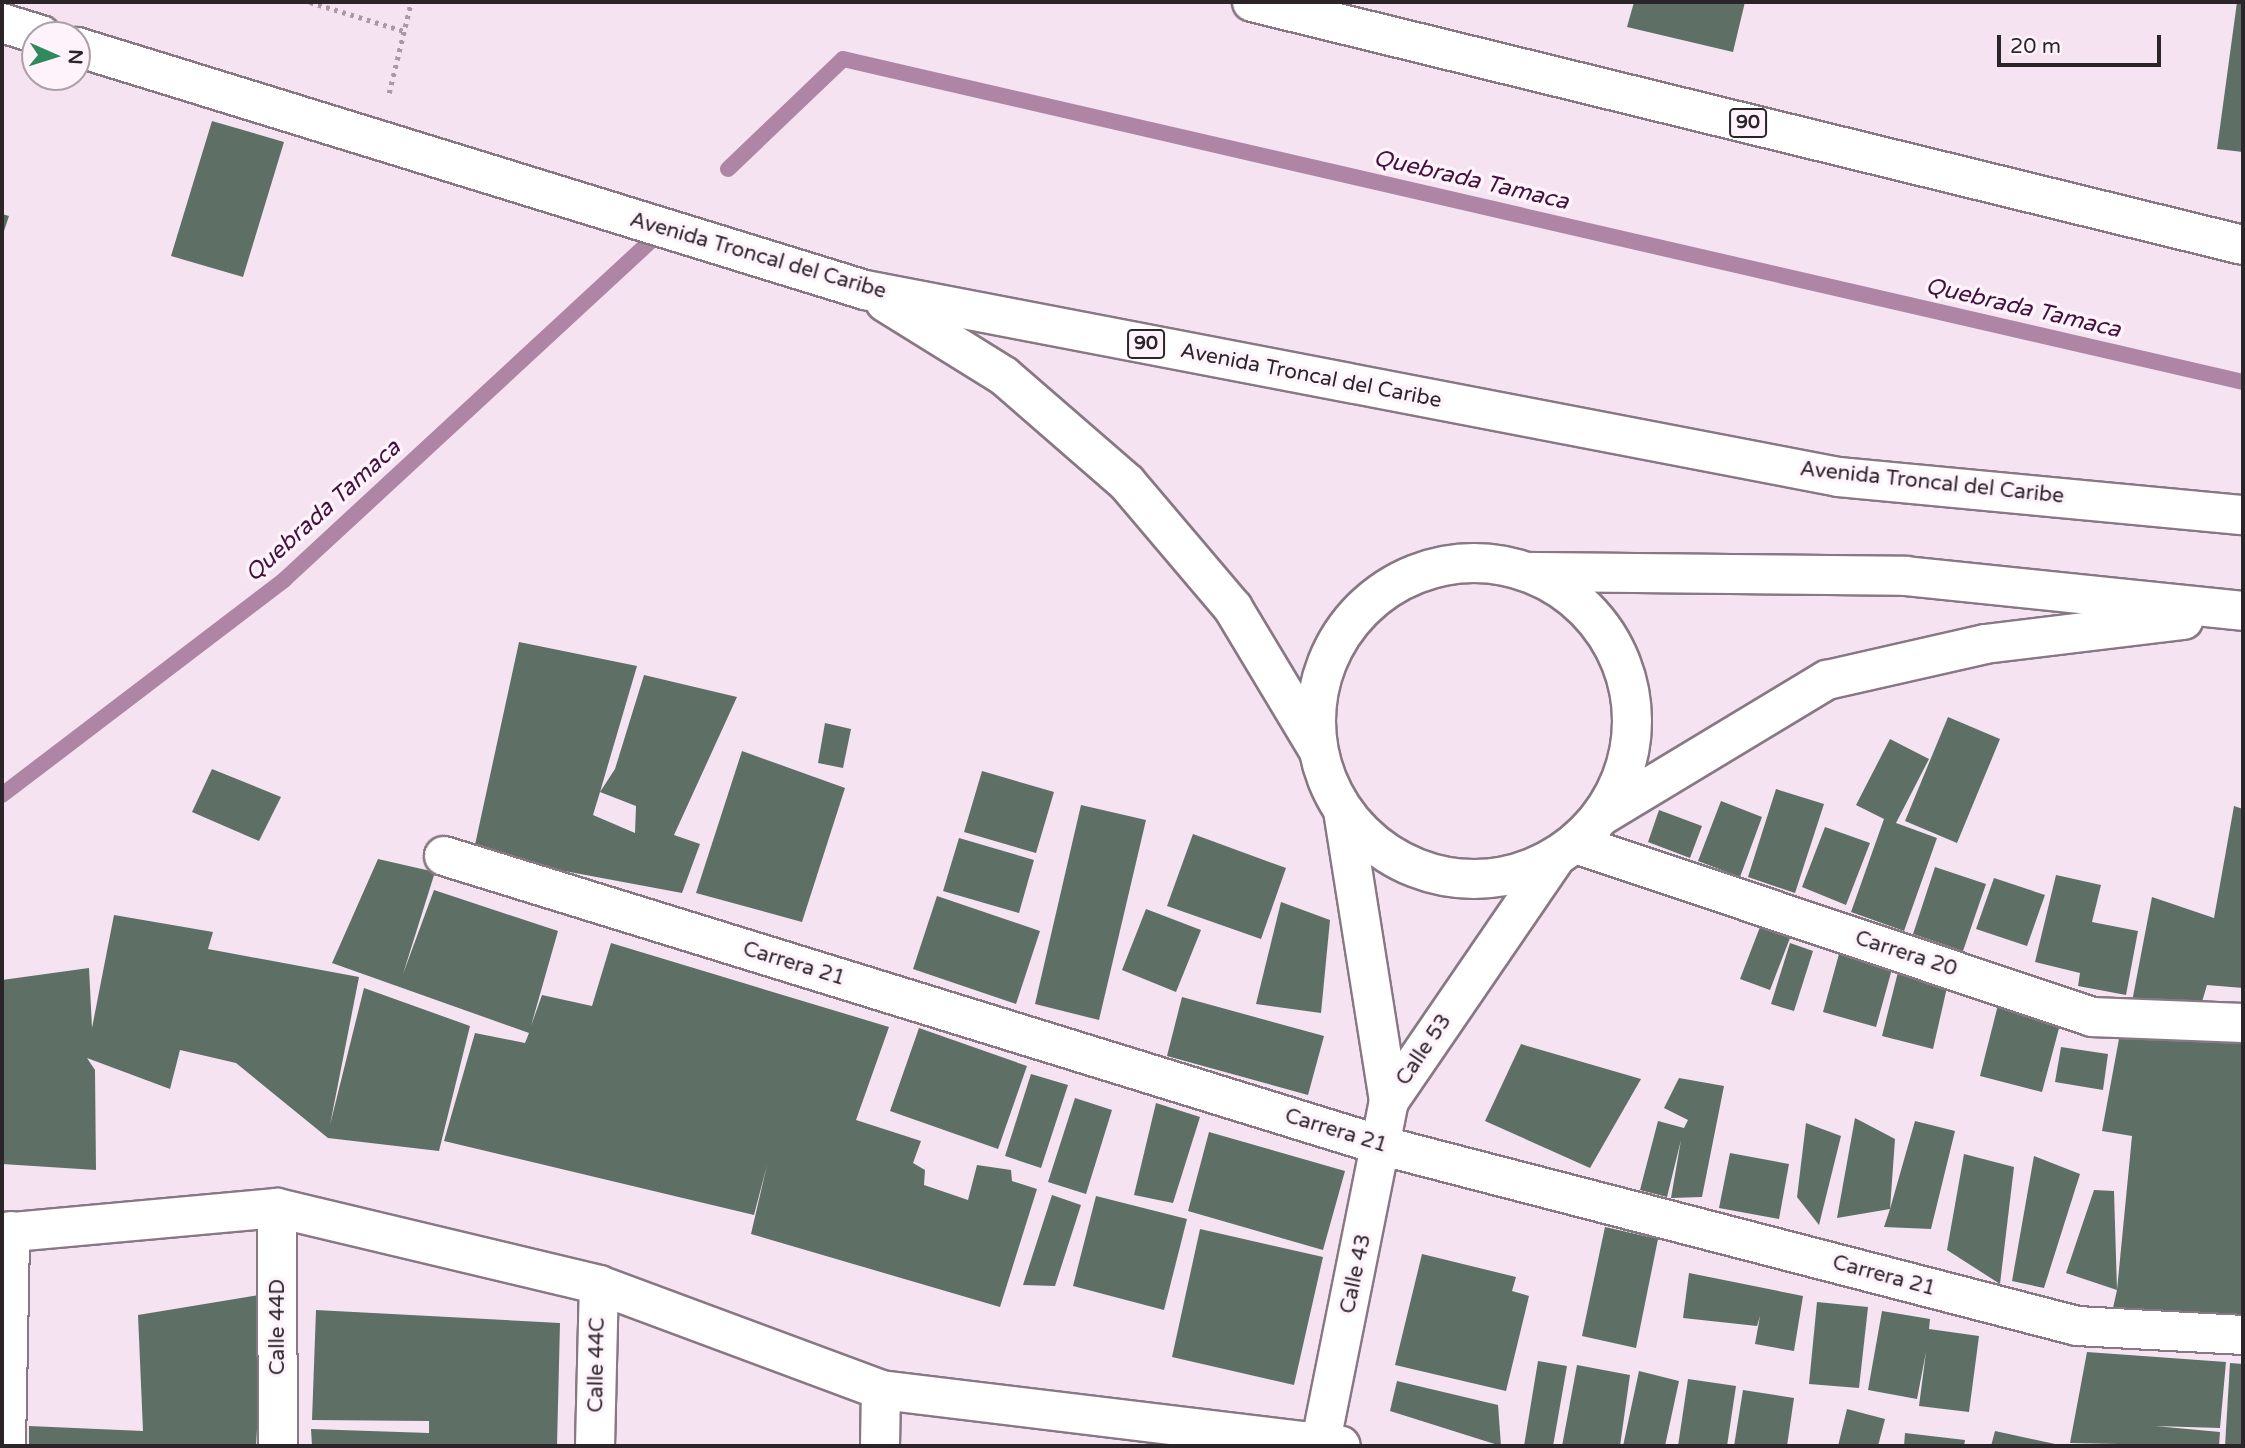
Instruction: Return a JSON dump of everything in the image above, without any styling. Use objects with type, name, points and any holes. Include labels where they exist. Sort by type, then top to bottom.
[{"type":"main road","name":"90","points":[[1252,2],[2243,245]]},
{"type":"main road","points":[[2,23],[21,29]]},
{"type":"main road","name":"Avenida Troncal del Caribe","points":[[91,51],[377,142],[865,290],[1839,477],[2243,515]]},
{"type":"main road","points":[[865,290],[1004,376],[1128,483],[1233,608],[1317,748],[1343,812],[1375,847],[1417,871],[1463,880],[1510,877],[1565,852]]},
{"type":"main road","points":[[1317,748],[1316,706],[1325,665],[1346,627],[1375,597],[1410,575],[1450,563],[1492,562],[1533,572],[1906,576],[2243,612]]},
{"type":"main road","points":[[1533,572],[1574,597],[1607,633],[1627,677],[1633,724],[1625,772],[1603,815]]},
{"type":"main road","points":[[1603,815],[1827,680],[1985,643],[2243,612]]},
{"type":"main road","name":"Calle 53","points":[[1343,812],[1389,1101]]},
{"type":"main road","name":"Calle 53","points":[[1389,1101],[1565,852],[1603,815]]},
{"type":"main road","name":"Carrera 20","points":[[1565,852],[2092,1017],[2243,1023]]},
{"type":"main road","name":"Carrera 21","points":[[444,856],[1383,1146],[2077,1326],[2243,1335]]},
{"type":"main road","name":"Calle 43","points":[[1327,1445],[1389,1101]]},
{"type":"main road","points":[[6,1446],[6,1232],[277,1208],[599,1285],[881,1390],[1327,1445]]},
{"type":"main road","name":"Calle 44D","points":[[277,1208],[278,1446]]},
{"type":"main road","name":"Calle 44C","points":[[596,1446],[599,1285]]},
{"type":"main road","points":[[880,1446],[881,1390]]},
{"type":"path","points":[[310,2],[404,31]]},
{"type":"path","points":[[377,142],[411,2]]},
{"type":"building","points":[[1634,2],[1745,2],[1733,52],[1627,27]]},
{"type":"building","points":[[2237,2],[2243,2],[2243,152],[2217,149]]},
{"type":"building","points":[[212,121],[284,142],[243,277],[171,256]]},
{"type":"building","points":[[2,214],[9,216],[2,237]]},
{"type":"building","points":[[519,642],[637,666],[600,792],[615,769],[644,675],[737,697],[674,835],[700,844],[682,893],[473,854]],"holes":[[[600,792],[636,806],[635,833],[593,815]]]},
{"type":"building","points":[[1948,717],[2000,739],[1957,843],[1905,821]]},
{"type":"building","points":[[825,723],[851,729],[843,768],[818,763]]},
{"type":"building","points":[[1890,739],[1929,759],[1896,823],[1937,838],[1904,931],[1851,912],[1884,819],[1856,805]]},
{"type":"building","points":[[742,751],[845,788],[802,922],[696,893]]},
{"type":"building","points":[[212,769],[281,797],[259,841],[192,812]]},
{"type":"building","points":[[982,771],[1054,792],[1036,853],[964,832]]},
{"type":"building","points":[[1776,789],[1824,804],[1795,893],[1748,877]]},
{"type":"building","points":[[1721,801],[1762,817],[1740,877],[1698,861]]},
{"type":"building","points":[[1081,805],[1146,820],[1099,1020],[1035,1004]]},
{"type":"building","points":[[2234,806],[2243,809],[2243,988],[2207,985],[2199,1012],[2131,1007],[2152,897],[2214,918]]},
{"type":"building","points":[[1659,810],[1702,826],[1690,858],[1648,842]]},
{"type":"building","points":[[1825,827],[1870,843],[1846,905],[1802,887]]},
{"type":"building","points":[[1193,834],[1286,868],[1261,939],[1167,906]]},
{"type":"building","points":[[959,838],[1034,860],[1019,913],[943,891]]},
{"type":"building","points":[[378,859],[435,872],[403,974],[434,890],[558,931],[531,1026],[542,995],[592,1006],[611,943],[889,1027],[856,1120],[921,1141],[913,1163],[925,1170],[924,1185],[968,1200],[977,1165],[1011,1170],[1012,1181],[1037,1189],[1000,1307],[751,1234],[767,1165],[754,1215],[444,1141],[475,1033],[525,1043],[529,1033],[332,963]]},
{"type":"building","points":[[1935,867],[1986,884],[1963,951],[1913,934]]},
{"type":"building","points":[[2056,875],[2101,885],[2092,922],[2138,931],[2126,995],[2078,986],[2080,973],[2035,962]]},
{"type":"building","points":[[1994,878],[2045,895],[2027,946],[1976,929]]},
{"type":"building","points":[[937,896],[1040,931],[1016,1004],[913,969]]},
{"type":"building","points":[[1281,902],[1330,920],[1321,1013],[1256,1004]]},
{"type":"building","points":[[1146,909],[1201,930],[1176,992],[1122,970]]},
{"type":"building","points":[[114,915],[213,932],[208,949],[359,977],[330,1125],[364,988],[470,1026],[439,1151],[328,1138],[236,1063],[180,1050],[170,1089],[87,1058],[95,1070],[96,1170],[2,1164],[2,980],[89,968],[92,1028]]},
{"type":"building","points":[[1760,927],[1790,938],[1770,990],[1740,979]]},
{"type":"building","points":[[1790,943],[1813,951],[1794,1011],[1771,1004]]},
{"type":"building","points":[[1839,954],[1892,969],[1876,1027],[1823,1012]]},
{"type":"building","points":[[1898,972],[1948,983],[1933,1049],[1882,1036]]},
{"type":"building","points":[[1182,997],[1324,1036],[1308,1095],[1167,1056]]},
{"type":"building","points":[[1999,1001],[2062,1017],[2042,1092],[1980,1076]]},
{"type":"building","points":[[919,1028],[1027,1066],[998,1149],[890,1111]]},
{"type":"building","points":[[2121,1028],[2243,1035],[2243,1330],[2113,1308],[2132,1136],[2102,1131]]},
{"type":"building","points":[[1521,1044],[1641,1079],[1590,1168],[1485,1121]]},
{"type":"building","points":[[2061,1047],[2108,1054],[2103,1090],[2055,1082]]},
{"type":"building","points":[[1031,1074],[1068,1085],[1041,1168],[1005,1156]]},
{"type":"building","points":[[1679,1078],[1724,1086],[1702,1197],[1671,1198],[1681,1140],[1667,1197],[1640,1190],[1658,1121],[1684,1128],[1688,1120],[1664,1108]]},
{"type":"building","points":[[1075,1098],[1112,1110],[1086,1194],[1048,1182]]},
{"type":"building","points":[[1156,1103],[1200,1117],[1173,1203],[1134,1195]]},
{"type":"building","points":[[1855,1118],[1895,1139],[1890,1209],[1837,1218]]},
{"type":"building","points":[[1915,1121],[1955,1131],[1931,1229],[1884,1227]]},
{"type":"building","points":[[1806,1123],[1841,1136],[1819,1225],[1797,1197]]},
{"type":"building","points":[[1209,1132],[1345,1171],[1323,1250],[1188,1211]]},
{"type":"building","points":[[1730,1153],[1789,1164],[1779,1219],[1719,1208]]},
{"type":"building","points":[[1964,1154],[2014,1167],[2000,1284],[1947,1250]]},
{"type":"building","points":[[2034,1156],[2080,1174],[2044,1288],[2012,1281]]},
{"type":"building","points":[[2094,1190],[2114,1191],[2117,1290],[2066,1273]]},
{"type":"building","points":[[1052,1195],[1081,1205],[1055,1286],[1023,1285]]},
{"type":"building","points":[[1096,1196],[1187,1219],[1164,1310],[1073,1286]]},
{"type":"building","points":[[1605,1227],[1658,1239],[1636,1348],[1582,1336]]},
{"type":"building","points":[[1200,1229],[1323,1257],[1294,1385],[1172,1357]]},
{"type":"building","points":[[1422,1254],[1516,1277],[1512,1291],[1529,1296],[1506,1391],[1395,1365]]},
{"type":"building","points":[[1689,1273],[1803,1296],[1794,1351],[1755,1344],[1760,1316],[1757,1326],[1683,1318]]},
{"type":"building","points":[[265,1294],[256,1446],[29,1446],[29,1426],[143,1431],[138,1315]]},
{"type":"building","points":[[1817,1302],[1868,1307],[1859,1388],[1809,1384]]},
{"type":"building","points":[[316,1310],[560,1323],[557,1446],[312,1446],[311,1429],[429,1433],[429,1421],[312,1420]]},
{"type":"building","points":[[1882,1311],[1930,1319],[1929,1329],[1979,1336],[1969,1412],[1919,1406],[1926,1352],[1917,1399],[1868,1390]]},
{"type":"building","points":[[2087,1352],[2226,1362],[2220,1428],[2155,1426],[2220,1432],[2219,1446],[2070,1443]]},
{"type":"building","points":[[1538,1361],[1567,1366],[1553,1446],[1524,1446]]},
{"type":"building","points":[[2230,1363],[2243,1364],[2243,1446],[2225,1446]]},
{"type":"building","points":[[1577,1365],[1630,1375],[1620,1446],[1562,1446]]},
{"type":"building","points":[[1639,1371],[1679,1381],[1665,1446],[1623,1446]]},
{"type":"building","points":[[1688,1379],[1736,1386],[1727,1446],[1678,1446]]},
{"type":"building","points":[[1397,1381],[1498,1405],[1501,1446],[1390,1411]]},
{"type":"building","points":[[1743,1390],[1794,1398],[1787,1446],[1734,1446]]},
{"type":"building","points":[[1847,1409],[1885,1419],[1878,1446],[1838,1446]]},
{"type":"building","points":[[1995,1431],[2055,1444],[1991,1446]]},
{"type":"building","points":[[1905,1433],[1965,1440],[1964,1446],[1904,1446]]},
{"type":"waterway","name":"Quebrada Tamaca","points":[[728,169],[843,59],[2243,382]]},
{"type":"waterway","name":"Quebrada Tamaca","points":[[2,795],[284,580],[654,238]]}]
